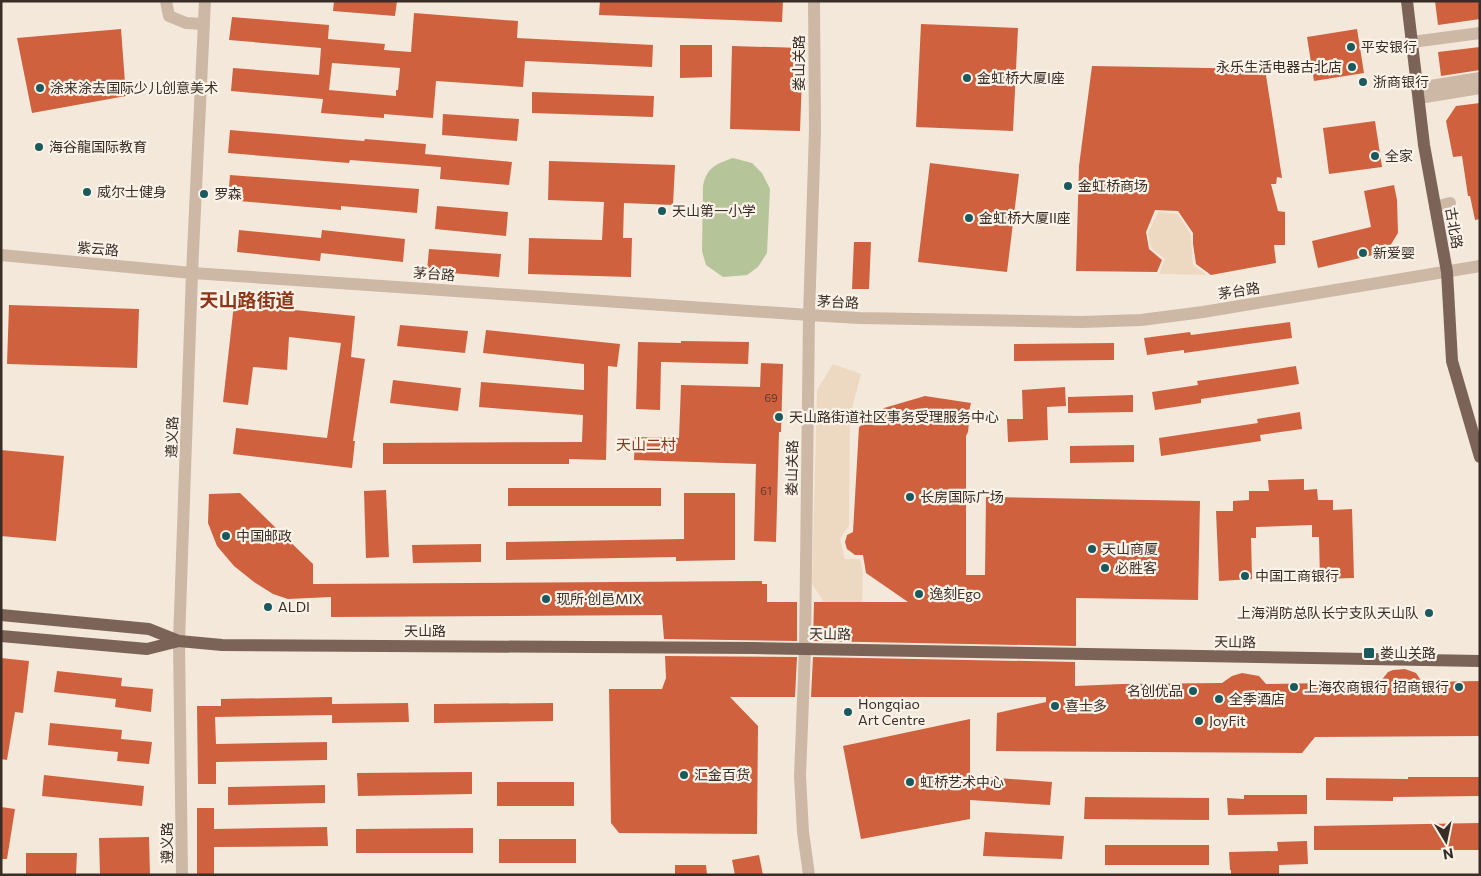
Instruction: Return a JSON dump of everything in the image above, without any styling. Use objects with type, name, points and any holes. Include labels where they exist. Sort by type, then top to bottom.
[{"type":"main road","name":"古北路","points":[[1407,1],[1424,145],[1447,272],[1452,361],[1480,457]]},
{"type":"main road","name":"天山路","points":[[1,615],[149,629],[179,640],[222,645],[805,649],[1480,661]]},
{"type":"main road","name":"天山路","points":[[1,636],[147,649],[179,640]]},
{"type":"street","points":[[166,1],[169,16],[186,23],[204,24]]},
{"type":"street","name":"遵义路","points":[[182,875],[179,640],[192,273],[205,1]]},
{"type":"street","name":"娄山关路","points":[[809,875],[803,832],[800,776],[805,649],[809,316],[815,131],[814,1]]},
{"type":"street","points":[[1412,42],[1480,33]]},
{"type":"street","points":[[1418,93],[1480,78]]},
{"type":"street","points":[[1418,93],[1480,88]]},
{"type":"street","points":[[1435,207],[1450,203]]},
{"type":"street","name":"紫云路","points":[[1,254],[192,273]]},
{"type":"street","name":"茅台路","points":[[192,273],[809,316],[1082,322],[1141,320],[1213,311],[1480,266]]},
{"type":"green space","points":[[733,158],[752,163],[762,173],[770,189],[767,253],[758,267],[747,275],[723,277],[706,265],[702,251],[703,186],[707,174],[713,167]]},
{"type":"shaded area","points":[[1158,212],[1178,214],[1191,235],[1193,265],[1207,275],[1159,274],[1165,259],[1151,248],[1148,233]]},
{"type":"shaded area","points":[[833,364],[861,374],[850,416],[849,525],[840,539],[845,559],[860,559],[863,574],[862,606],[827,607],[812,584],[817,390]]},
{"type":"building","points":[[334,1],[397,1],[395,16],[333,11]]},
{"type":"building","points":[[600,1],[783,1],[782,22],[599,15]]},
{"type":"building","points":[[1435,1],[1480,1],[1480,19],[1438,25]]},
{"type":"building","points":[[414,13],[518,21],[517,38],[653,45],[652,67],[525,61],[523,87],[436,81],[433,118],[384,114],[384,118],[321,113],[323,99],[231,91],[233,68],[319,75],[321,48],[229,40],[232,17],[329,25],[328,39],[385,44],[384,50],[411,52]],"holes":[[[332,63],[400,68],[396,96],[329,90]]]},
{"type":"building","name":"金虹桥大厦I座","points":[[921,24],[1018,28],[1013,131],[916,127]]},
{"type":"building","points":[[121,29],[126,96],[32,113],[17,38]]},
{"type":"building","points":[[1357,29],[1364,73],[1314,81],[1307,37]]},
{"type":"building","points":[[680,45],[712,45],[712,77],[680,78]]},
{"type":"building","points":[[732,46],[803,48],[800,131],[730,129]]},
{"type":"building","points":[[1480,47],[1480,70],[1441,76],[1438,52]]},
{"type":"building","points":[[1092,66],[1265,69],[1282,178],[1277,177],[1276,184],[1271,184],[1278,211],[1285,212],[1285,245],[1274,245],[1276,263],[1211,275],[1196,264],[1193,233],[1178,211],[1155,210],[1146,232],[1149,249],[1162,260],[1157,272],[1076,271],[1079,166]]},
{"type":"building","points":[[532,92],[654,96],[653,117],[532,113]]},
{"type":"building","points":[[1480,103],[1480,219],[1475,220],[1470,196],[1468,196],[1462,156],[1453,157],[1446,121],[1456,106]]},
{"type":"building","points":[[443,114],[519,119],[517,141],[442,135]]},
{"type":"building","points":[[1375,121],[1382,167],[1329,174],[1323,128]]},
{"type":"building","points":[[230,130],[426,144],[425,154],[512,162],[509,185],[440,179],[441,167],[350,160],[349,163],[228,153]]},
{"type":"building","points":[[549,161],[675,165],[673,205],[624,203],[623,238],[632,238],[631,277],[528,274],[529,238],[602,240],[604,202],[548,200]]},
{"type":"building","name":"金虹桥大厦II座","points":[[930,163],[1019,174],[1007,272],[918,262]]},
{"type":"building","points":[[230,175],[419,189],[417,213],[341,206],[341,210],[228,200]]},
{"type":"building","points":[[1394,185],[1397,200],[1398,233],[1390,246],[1377,254],[1318,268],[1312,241],[1371,227],[1364,191]]},
{"type":"building","points":[[437,206],[508,212],[506,236],[435,229]]},
{"type":"building","points":[[239,230],[321,238],[322,230],[405,239],[403,262],[321,253],[320,261],[237,252]]},
{"type":"building","points":[[854,242],[871,242],[869,289],[852,289]]},
{"type":"building","points":[[429,249],[501,254],[499,277],[427,271]]},
{"type":"building","points":[[234,304],[355,316],[351,357],[365,359],[353,441],[355,441],[352,468],[233,454],[236,428],[327,438],[341,343],[289,337],[287,370],[253,367],[248,405],[223,402]]},
{"type":"building","points":[[9,305],[139,309],[137,368],[7,364]]},
{"type":"building","points":[[1290,322],[1292,338],[1184,353],[1184,350],[1147,355],[1144,338],[1190,332],[1191,335]]},
{"type":"building","points":[[400,325],[468,331],[465,353],[397,346]]},
{"type":"building","points":[[486,330],[620,344],[617,367],[608,366],[606,460],[569,459],[569,464],[383,464],[383,443],[582,442],[583,415],[479,407],[481,382],[584,390],[584,364],[483,353]]},
{"type":"building","points":[[681,341],[749,342],[748,364],[661,362],[660,410],[636,409],[638,342],[681,343]]},
{"type":"building","points":[[1114,343],[1114,360],[1014,361],[1014,344]]},
{"type":"building","points":[[761,363],[783,364],[776,542],[754,541],[756,464],[634,460],[635,437],[679,438],[681,385],[760,387]]},
{"type":"building","points":[[1296,366],[1299,384],[1201,399],[1201,403],[1155,410],[1152,392],[1198,385],[1197,381]]},
{"type":"building","points":[[393,380],[461,388],[458,411],[390,403]]},
{"type":"building","points":[[1065,387],[1066,406],[1047,407],[1048,440],[1008,442],[1007,419],[1023,419],[1022,390]]},
{"type":"building","points":[[1133,395],[1133,412],[1068,413],[1068,397]]},
{"type":"building","points":[[925,396],[971,403],[967,419],[969,422],[966,436],[966,575],[985,575],[986,497],[1200,501],[1198,600],[1076,598],[1076,646],[813,641],[814,602],[908,602],[866,573],[863,555],[855,555],[847,549],[845,542],[847,535],[853,532],[859,427],[884,408]]},
{"type":"building","points":[[1300,412],[1302,429],[1260,435],[1261,441],[1161,456],[1159,438],[1258,423],[1257,419]]},
{"type":"building","points":[[1134,445],[1134,462],[1070,463],[1070,446]]},
{"type":"building","points":[[1,450],[64,456],[56,541],[1,536]]},
{"type":"building","points":[[1304,479],[1304,490],[1317,489],[1318,500],[1333,500],[1333,510],[1352,509],[1354,578],[1320,579],[1319,537],[1312,537],[1312,525],[1256,527],[1256,538],[1251,538],[1252,579],[1219,581],[1216,511],[1233,511],[1233,501],[1249,500],[1249,491],[1269,491],[1268,480]]},
{"type":"building","points":[[508,488],[661,488],[661,506],[508,506]]},
{"type":"building","points":[[386,490],[389,557],[366,558],[364,491]]},
{"type":"building","points":[[240,493],[313,564],[313,584],[762,581],[762,584],[767,584],[767,602],[797,602],[797,641],[664,639],[662,615],[331,617],[331,597],[288,599],[273,594],[234,566],[217,546],[208,523],[209,494]]},
{"type":"building","points":[[684,493],[735,493],[735,560],[676,561],[676,557],[506,560],[506,542],[684,539]]},
{"type":"building","points":[[481,544],[481,562],[413,563],[412,545]]},
{"type":"building","name":"汇金百货","points":[[665,656],[797,657],[795,697],[730,697],[758,726],[757,834],[619,833],[611,823],[609,689],[662,689],[666,678]]},
{"type":"building","points":[[813,657],[1075,662],[1075,686],[1222,683],[1232,676],[1242,673],[1259,676],[1266,684],[1380,682],[1388,672],[1405,669],[1416,673],[1422,682],[1480,681],[1480,736],[1315,737],[1302,753],[996,751],[997,713],[1046,702],[1046,697],[811,697]]},
{"type":"building","points":[[1,658],[29,661],[23,713],[15,712],[7,760],[1,759]]},
{"type":"building","points":[[57,671],[122,678],[121,686],[153,689],[151,712],[115,707],[116,699],[54,692]]},
{"type":"building","points":[[332,697],[332,704],[408,703],[409,722],[332,723],[332,715],[215,717],[216,744],[327,742],[327,760],[216,762],[216,784],[198,784],[197,706],[221,706],[221,699]]},
{"type":"building","points":[[553,703],[553,721],[434,723],[434,704]]},
{"type":"building","name":"虹桥艺术中心","points":[[970,719],[970,776],[1052,782],[1050,805],[970,800],[970,819],[861,839],[843,746]]},
{"type":"building","points":[[50,723],[122,730],[121,739],[152,742],[149,764],[117,761],[118,752],[48,745]]},
{"type":"building","points":[[472,772],[472,794],[358,796],[357,773]]},
{"type":"building","points":[[44,775],[144,786],[142,806],[42,796]]},
{"type":"building","points":[[1408,777],[1480,777],[1480,796],[1393,797],[1393,801],[1326,800],[1326,778],[1408,779]]},
{"type":"building","points":[[497,782],[574,782],[574,806],[497,806]]},
{"type":"building","points":[[325,785],[325,803],[228,805],[228,787]]},
{"type":"building","points":[[1244,795],[1307,795],[1307,814],[1228,815],[1227,798],[1244,799]]},
{"type":"building","points":[[1085,797],[1209,798],[1209,820],[1084,819]]},
{"type":"building","points":[[1,807],[15,809],[7,859],[1,859]]},
{"type":"building","points":[[197,808],[214,808],[214,829],[327,827],[328,846],[214,847],[214,875],[197,875]]},
{"type":"building","points":[[1480,823],[1480,850],[1314,850],[1314,826]]},
{"type":"building","points":[[473,828],[473,853],[356,853],[356,829]]},
{"type":"building","points":[[985,832],[1064,836],[1062,859],[983,856]]},
{"type":"building","points":[[149,837],[150,875],[100,875],[99,838]]},
{"type":"building","points":[[499,839],[576,839],[576,863],[499,863]]},
{"type":"building","points":[[1307,841],[1308,864],[1279,865],[1279,875],[1231,875],[1229,852],[1278,851],[1277,842]]},
{"type":"building","points":[[1105,845],[1209,845],[1209,865],[1105,865]]},
{"type":"building","points":[[26,853],[77,853],[76,875],[26,875]]},
{"type":"building","points":[[759,855],[763,875],[735,875],[732,860]]},
{"type":"building","points":[[675,865],[706,865],[707,875],[675,875]]},
{"type":"place","name":"平安银行","points":[[1351,47]]},
{"type":"place","name":"永乐生活电器古北店","points":[[1352,67]]},
{"type":"place","name":"金虹桥大厦I座","points":[[967,78]]},
{"type":"place","name":"浙商银行","points":[[1363,82]]},
{"type":"place","name":"涂来涂去国际少儿创意美术","points":[[40,88]]},
{"type":"place","name":"海谷龍国际教育","points":[[39,147]]},
{"type":"place","name":"全家","points":[[1375,156]]},
{"type":"place","name":"金虹桥商场","points":[[1068,186]]},
{"type":"place","name":"威尔士健身","points":[[87,192]]},
{"type":"place","name":"罗森","points":[[204,194]]},
{"type":"place","name":"天山第一小学","points":[[662,211]]},
{"type":"place","name":"金虹桥大厦II座","points":[[969,218]]},
{"type":"place","name":"新爱婴","points":[[1363,253]]},
{"type":"place","name":"天山路街道社区事务受理服务中心","points":[[779,417]]},
{"type":"place","name":"长房国际广场","points":[[910,497]]},
{"type":"place","name":"中国邮政","points":[[226,536]]},
{"type":"place","name":"天山商厦","points":[[1092,549]]},
{"type":"place","name":"必胜客","points":[[1105,568]]},
{"type":"place","name":"中国工商银行","points":[[1245,576]]},
{"type":"place","name":"逸刻Ego","points":[[919,594]]},
{"type":"place","name":"现所·创邑MIX","points":[[546,599]]},
{"type":"place","name":"ALDI","points":[[268,607]]},
{"type":"place","name":"上海消防总队长宁支队天山队","points":[[1429,613]]},
{"type":"place","name":"娄山关路","points":[[1369,653]]},
{"type":"place","name":"上海农商银行","points":[[1294,687]]},
{"type":"place","name":"招商银行","points":[[1459,687]]},
{"type":"place","name":"名创优品","points":[[1193,691]]},
{"type":"place","name":"全季酒店","points":[[1219,699]]},
{"type":"place","name":"喜士多","points":[[1055,706]]},
{"type":"place","name":"Hongqiao Art Centre","points":[[848,712]]},
{"type":"place","name":"JoyFit","points":[[1199,721]]},
{"type":"place","name":"汇金百货","points":[[684,775]]},
{"type":"place","name":"虹桥艺术中心","points":[[910,782]]},
{"type":"district","name":"天山路街道","points":[[247,300]]},
{"type":"district","name":"天山二村","points":[[646,445]]}]
